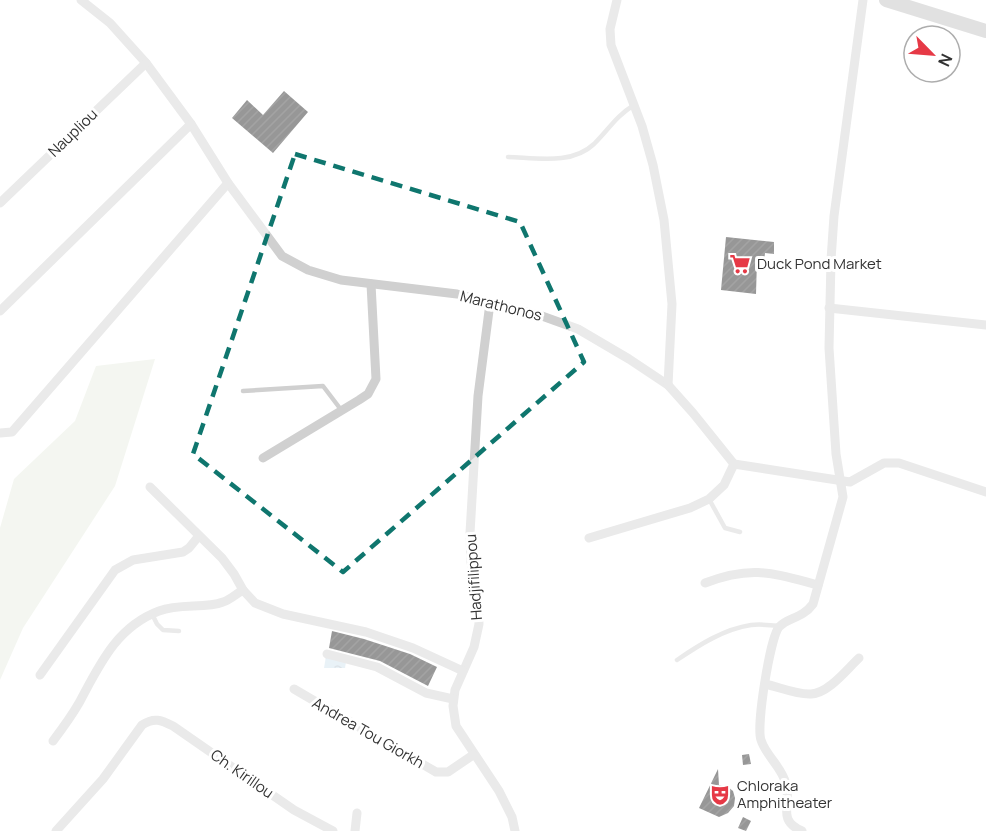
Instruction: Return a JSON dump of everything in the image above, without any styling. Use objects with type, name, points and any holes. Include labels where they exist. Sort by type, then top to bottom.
[{"type":"main road","points":[[886,0],[986,31]]},
{"type":"street","name":"Marathonos","points":[[81,0],[110,23],[146,63],[191,124],[228,183],[282,256],[299,266],[325,276],[457,294],[542,316],[578,329],[668,385],[734,464]]},
{"type":"street","points":[[617,0],[610,29],[612,45],[653,165],[665,230],[672,304],[668,385]]},
{"type":"street","points":[[802,831],[788,822],[786,784],[759,734],[765,684],[775,636],[780,626],[808,611],[813,604],[843,497],[829,348],[829,308],[834,216],[863,0]]},
{"type":"street","name":"Naupliou","points":[[0,203],[146,63]]},
{"type":"street","points":[[0,311],[191,124]]},
{"type":"street","points":[[0,433],[12,432],[228,183]]},
{"type":"street","points":[[263,458],[368,394],[376,380],[371,284]]},
{"type":"street","name":"Hadjifilippou","points":[[490,303],[478,396],[470,533],[471,562],[478,600],[479,624],[474,647],[453,699],[453,715],[456,726],[473,755],[499,791],[512,817],[515,831]]},
{"type":"street","points":[[829,308],[986,325]]},
{"type":"street","points":[[590,538],[690,508],[709,499],[724,485],[734,464],[853,481],[877,466],[892,462],[907,464],[986,492]]},
{"type":"street","points":[[150,487],[229,566],[243,590],[255,603],[273,611],[366,632],[412,648],[463,671]]},
{"type":"street","points":[[40,675],[115,570],[133,560],[183,552],[198,537]]},
{"type":"street","points":[[705,583],[733,574],[749,572],[783,576],[818,585]]},
{"type":"street","points":[[53,741],[112,646],[131,626],[152,614],[170,608],[223,602],[243,590]]},
{"type":"street","points":[[327,654],[377,667],[426,693],[453,699]]},
{"type":"street","points":[[765,684],[805,693],[818,693],[860,658]]},
{"type":"street","name":"Andrea Tou Giorkh","points":[[294,689],[436,772],[448,772],[473,755]]},
{"type":"street","name":"Ch. Kirillou","points":[[56,831],[103,779],[134,733],[142,725],[152,720],[173,726],[294,810],[333,831]]},
{"type":"street","points":[[355,831],[357,813]]},
{"type":"lane","points":[[508,157],[554,158],[579,155],[592,145],[620,114],[634,105]]},
{"type":"lane","points":[[243,391],[322,386],[342,411]]},
{"type":"lane","points":[[709,499],[724,528],[740,532]]},
{"type":"lane","points":[[152,614],[162,630],[179,631]]},
{"type":"lane","points":[[677,660],[700,644],[723,634],[752,625],[780,626]]},
{"type":"highlighted area","points":[[295,154],[520,222],[584,362],[343,572],[193,454]]},
{"type":"shaded area","points":[[155,359],[115,486],[23,628],[0,680],[0,528],[14,479],[75,421],[96,366]]},
{"type":"water","points":[[326,656],[346,662],[345,668],[324,668]]},
{"type":"building","points":[[284,91],[308,112],[273,153],[232,118],[247,100],[263,115]]},
{"type":"building","points":[[726,237],[774,242],[774,254],[765,253],[764,262],[757,260],[756,294],[721,290]]},
{"type":"building","points":[[332,631],[410,654],[437,667],[428,686],[380,661],[329,648]]},
{"type":"building","points":[[749,754],[751,764],[743,765],[742,755]]},
{"type":"building","name":"Chloraka Amphitheater","points":[[718,769],[719,785],[733,791],[735,798],[734,806],[728,813],[719,817],[699,808]]},
{"type":"building","points":[[743,817],[751,821],[746,831],[738,828]]},
{"type":"place","name":"Duck Pond Market","points":[[740,264]]},
{"type":"place","name":"Chloraka Amphitheater","points":[[720,795]]}]
